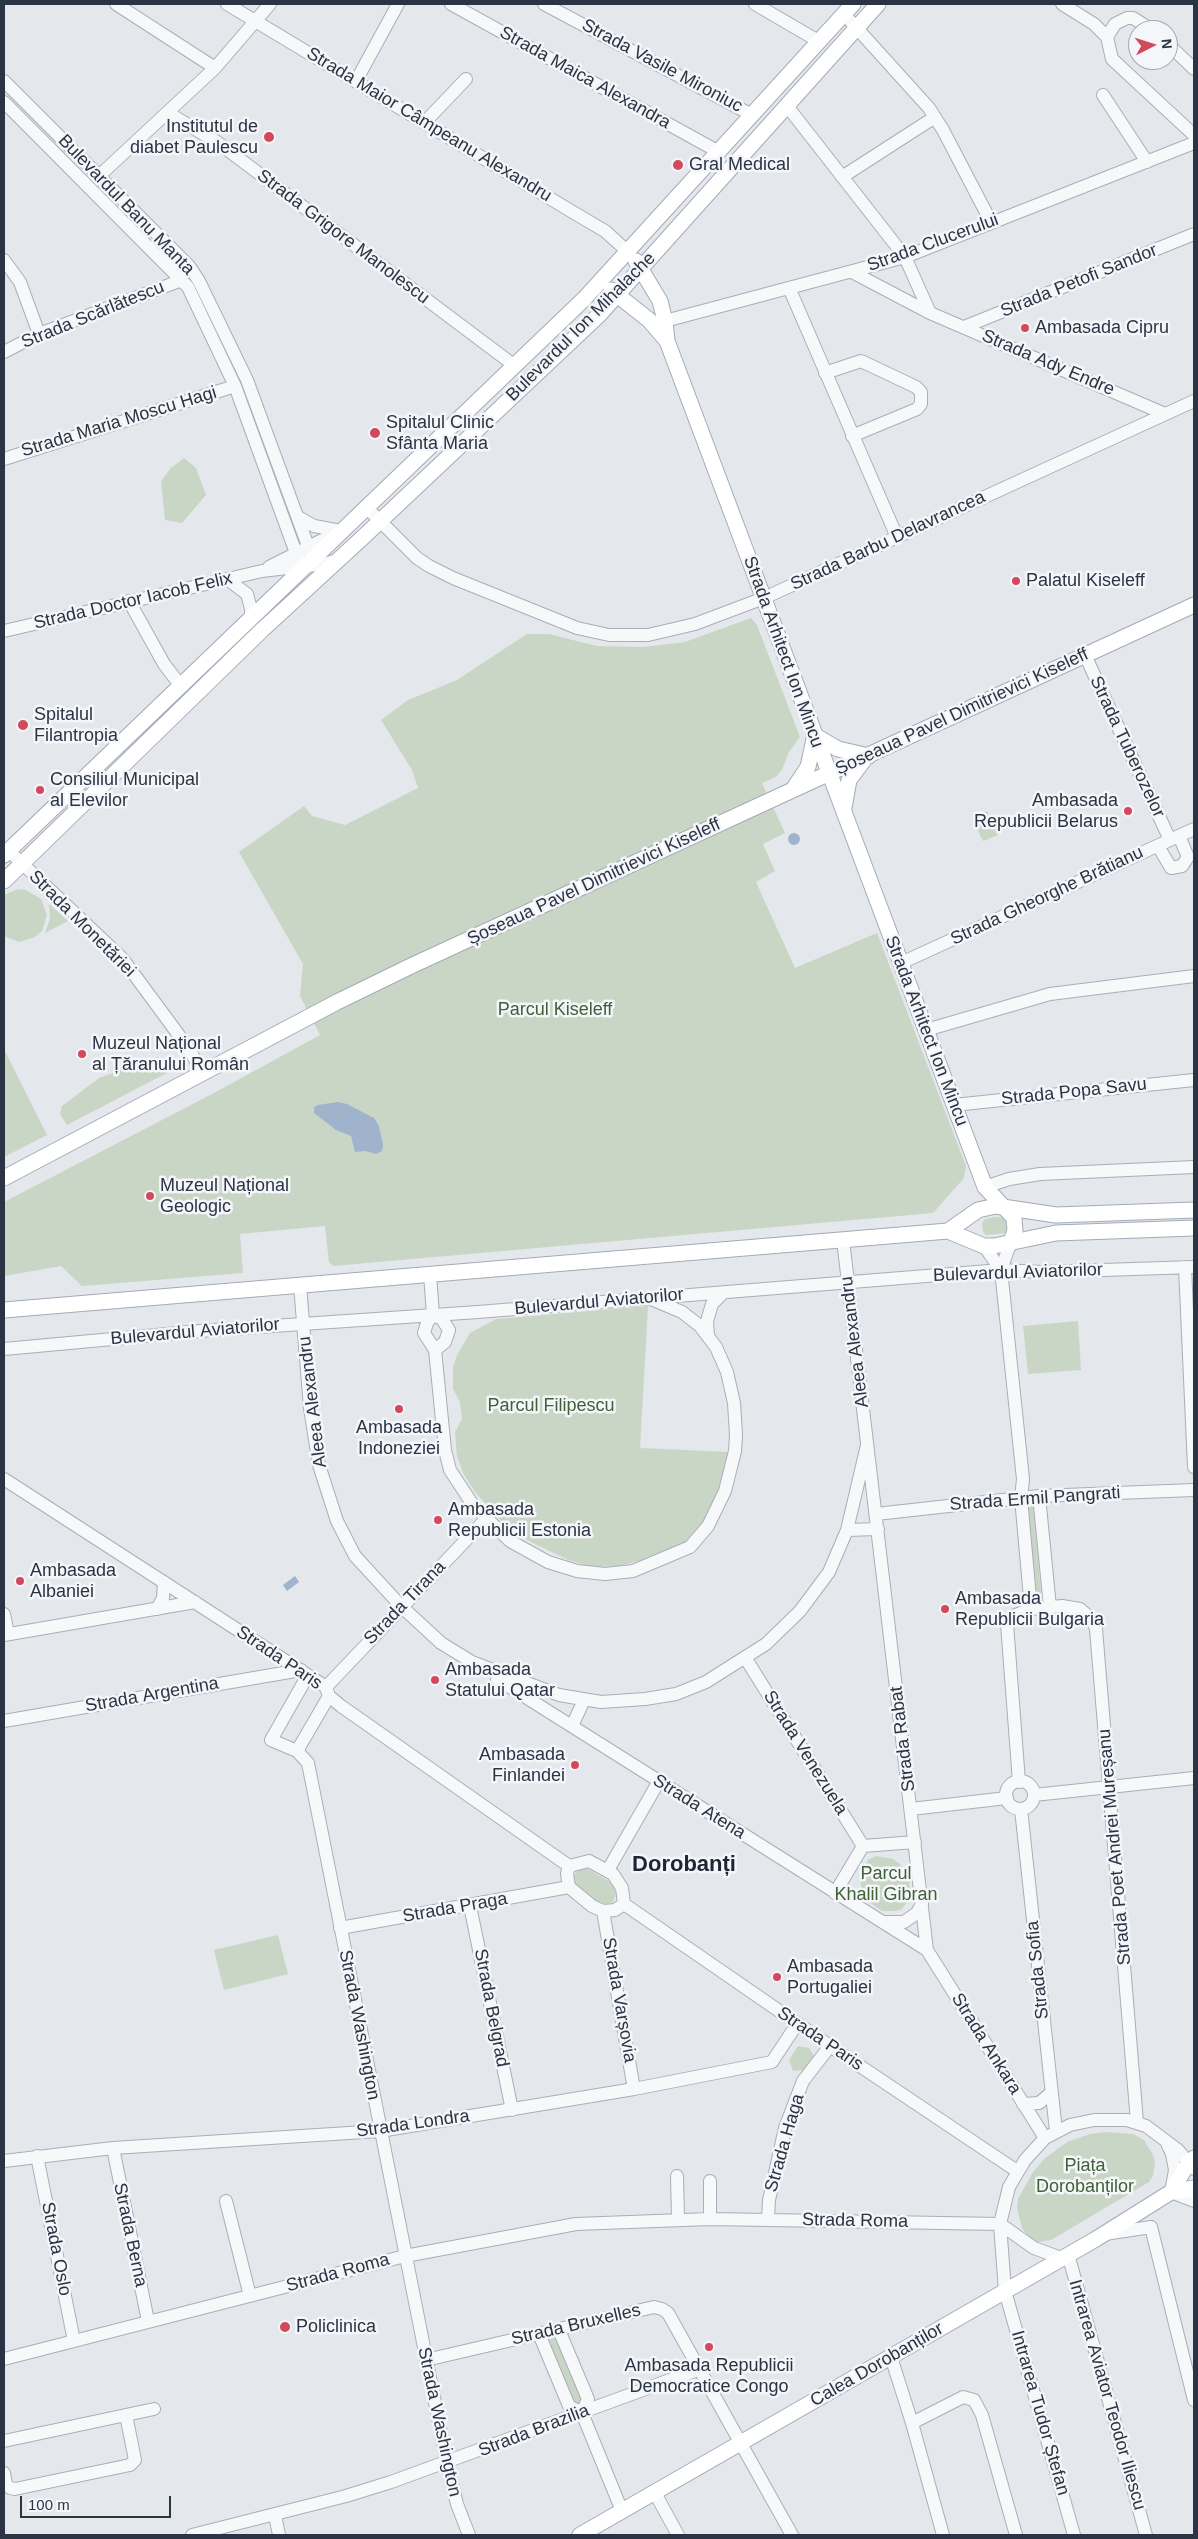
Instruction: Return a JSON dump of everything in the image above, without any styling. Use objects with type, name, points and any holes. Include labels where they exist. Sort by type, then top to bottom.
[{"type":"main road","name":"Bulevardul Ion Mihalache","points":[[305,559],[340,559],[552,360],[641,269],[878,4]]},
{"type":"main road","name":"Bulevardul Ion Mihalache","points":[[6,853],[251,617],[305,559],[341,531],[515,366],[600,282],[848,9]]},
{"type":"main road","name":"Strada Arhitect Ion Mincu","points":[[627,251],[641,269],[660,301],[665,321],[666,341],[985,1188],[1004,1205],[1015,1224],[1010,1244]]},
{"type":"main road","name":"Strada Arhitect Ion Mincu","points":[[600,282],[649,320],[666,341]]},
{"type":"main road","name":"Bulevardul Ion Mihalache","points":[[4,881],[262,630],[305,559]]},
{"type":"main road","name":"Șoseaua Pavel Dimitrievici Kiseleff","points":[[4,1178],[396,974],[1194,605]]},
{"type":"main road","points":[[251,617],[262,630]]},
{"type":"main road","points":[[791,792],[808,767],[814,735],[838,749],[868,756],[849,780],[844,812]]},
{"type":"main road","points":[[984,1246],[977,1233],[978,1210],[985,1188]]},
{"type":"main road","points":[[4,1310],[948,1230],[978,1210],[1004,1205],[1050,1214],[1194,1210]]},
{"type":"main road","points":[[948,1230],[984,1246],[1010,1244],[1052,1234],[1194,1228]]},
{"type":"main road","name":"Calea Dorobanților","points":[[1171,2192],[1192,2163]]},
{"type":"main road","name":"Calea Dorobanților","points":[[580,2535],[1102,2235],[1171,2192],[1194,2188]]},
{"type":"street","points":[[116,4],[215,68]]},
{"type":"street","name":"Strada Maior Câmpeanu Alexandru","points":[[227,4],[605,232],[627,251]]},
{"type":"street","points":[[99,176],[215,68],[270,4]]},
{"type":"street","points":[[356,81],[398,4]]},
{"type":"street","name":"Strada Maica Alexandra","points":[[451,4],[719,152]]},
{"type":"street","name":"Strada Vasile Mironiuc","points":[[544,4],[752,115]]},
{"type":"street","points":[[754,4],[820,42]]},
{"type":"street","points":[[1062,4],[1094,24],[1107,37],[1112,59],[1194,135]]},
{"type":"street","points":[[848,9],[857,28],[935,117],[991,222]]},
{"type":"street","points":[[1107,37],[1115,24],[1127,18],[1136,20]]},
{"type":"street","points":[[1178,54],[1194,69]]},
{"type":"street","points":[[425,122],[466,79]]},
{"type":"street","name":"Bulevardul Banu Manta","points":[[4,81],[189,266],[199,281],[247,380],[298,517],[305,559]]},
{"type":"street","points":[[1103,95],[1147,162]]},
{"type":"street","name":"Bulevardul Banu Manta","points":[[4,102],[182,280],[235,386],[305,559]]},
{"type":"street","points":[[786,106],[905,257],[930,313]]},
{"type":"street","name":"Strada Grigore Manolescu","points":[[168,112],[217,142],[515,366]]},
{"type":"street","points":[[842,177],[935,117]]},
{"type":"street","name":"Strada Clucerului","points":[[665,321],[790,290],[905,257],[1194,143]]},
{"type":"street","name":"Strada Petofi Sandor","points":[[964,327],[1194,234]]},
{"type":"street","points":[[4,260],[20,282],[39,334]]},
{"type":"street","name":"Strada Ady Endre","points":[[852,272],[930,313],[1165,414]]},
{"type":"street","name":"Strada Scărlătescu","points":[[4,352],[39,334],[182,280]]},
{"type":"street","points":[[790,290],[897,537]]},
{"type":"street","points":[[825,373],[854,362],[867,362],[916,387],[921,392],[921,404],[917,409],[852,436]]},
{"type":"street","name":"Strada Maria Moscu Hagi","points":[[4,459],[235,386]]},
{"type":"street","name":"Strada Barbu Delavrancea","points":[[366,507],[405,547],[429,566],[539,614],[591,632],[628,636],[669,631],[706,621],[764,598],[1194,401]]},
{"type":"street","points":[[298,517],[314,526],[341,531]]},
{"type":"street","name":"Strada Doctor Iacob Felix","points":[[4,631],[262,571],[305,559]]},
{"type":"street","points":[[227,579],[247,594],[251,617]]},
{"type":"street","points":[[129,601],[164,664],[180,685]]},
{"type":"street","name":"Strada Tuberozelor","points":[[1085,655],[1174,838],[1188,857],[1182,866],[1171,868],[1158,846]]},
{"type":"street","name":"Strada Gheorghe Brătianu","points":[[901,963],[1194,829]]},
{"type":"street","name":"Strada Monetăriei","points":[[6,853],[21,863],[122,958],[192,1052],[204,1073]]},
{"type":"street","points":[[926,1030],[1050,994],[1194,976]]},
{"type":"street","name":"Strada Popa Savu","points":[[954,1105],[1194,1080]]},
{"type":"street","points":[[985,1188],[1009,1179],[1040,1174],[1194,1167]]},
{"type":"street","name":"Aleea Alexandru","points":[[843,1240],[876,1514]]},
{"type":"street","points":[[1010,1244],[1001,1270],[1023,1479],[1020,1498],[1031,1609],[1013,1616],[1009,1620],[1006,1630],[1019,1782]]},
{"type":"street","points":[[984,1246],[1001,1270]]},
{"type":"street","points":[[1190,1267],[1194,1467]]},
{"type":"street","name":"Bulevardul Aviatorilor","points":[[4,1349],[303,1323],[478,1312],[1001,1270],[1042,1272],[1190,1267]]},
{"type":"street","points":[[430,1274],[433,1315],[426,1323],[424,1333],[435,1350],[445,1450],[450,1470],[461,1490],[486,1520],[510,1541],[529,1554],[577,1571],[605,1574],[633,1571],[659,1562],[690,1547],[708,1526],[725,1491],[735,1450],[734,1403],[727,1372],[708,1336],[692,1318],[649,1298]]},
{"type":"street","name":"Aleea Alexandru","points":[[300,1285],[313,1433],[325,1489],[337,1521],[355,1556],[365,1570],[401,1606],[442,1643],[472,1662],[536,1688],[584,1700],[623,1702],[676,1694],[706,1682],[746,1659],[782,1629],[817,1590],[829,1572],[847,1530],[867,1445]]},
{"type":"street","points":[[708,1336],[707,1321],[712,1304],[724,1292]]},
{"type":"street","points":[[435,1350],[445,1342],[460,1321],[478,1312]]},
{"type":"street","points":[[433,1315],[446,1324],[448,1336]]},
{"type":"street","name":"Strada Paris","points":[[4,1479],[305,1673],[327,1691],[341,1706],[569,1866]]},
{"type":"street","points":[[1023,1479],[1030,1489],[1039,1496],[1050,1607]]},
{"type":"street","name":"Strada Ermil Pangrati","points":[[876,1514],[1039,1496],[1194,1490]]},
{"type":"street","name":"Strada Rabat","points":[[876,1514],[927,1950]]},
{"type":"street","name":"Strada Tirana","points":[[327,1691],[401,1606],[486,1520]]},
{"type":"street","points":[[847,1530],[878,1529]]},
{"type":"street","points":[[157,1610],[163,1598],[164,1582]]},
{"type":"street","points":[[4,1614],[6,1635],[195,1602]]},
{"type":"street","name":"Strada Poet Andrei Mureșanu","points":[[1031,1609],[1062,1606],[1080,1609],[1093,1620],[1096,1629],[1137,2122]]},
{"type":"street","name":"Strada Venezuela","points":[[746,1659],[864,1846]]},
{"type":"street","name":"Strada Atena","points":[[472,1662],[927,1950]]},
{"type":"street","points":[[305,1673],[271,1740],[298,1751],[327,1691]]},
{"type":"street","name":"Strada Argentina","points":[[4,1721],[305,1673]]},
{"type":"street","points":[[572,1726],[584,1700]]},
{"type":"street","name":"Strada Washington","points":[[298,1751],[308,1763],[447,2463],[457,2504],[469,2535]]},
{"type":"street","points":[[1034,1795],[1194,1778]]},
{"type":"street","points":[[608,1870],[659,1781]]},
{"type":"street","points":[[1019,1782],[1031,1786],[1034,1795],[1029,1806],[1021,1809],[1014,1807],[1007,1798],[1009,1787],[1019,1782]]},
{"type":"street","points":[[911,1809],[1007,1798]]},
{"type":"street","name":"Strada Sofia","points":[[1021,1809],[1051,2093],[1051,2134]]},
{"type":"street","points":[[836,1893],[864,1846],[915,1842]]},
{"type":"street","points":[[589,1862],[608,1870],[622,1888],[624,1904],[615,1910],[602,1911],[592,1906],[569,1887],[567,1874],[569,1866],[589,1862]]},
{"type":"street","name":"Strada Praga","points":[[340,1928],[569,1887]]},
{"type":"street","name":"Strada Paris","points":[[624,1904],[797,2024],[1017,2171]]},
{"type":"street","points":[[881,1922],[904,1922],[917,1913],[922,1904]]},
{"type":"street","name":"Strada Belgrad","points":[[470,1906],[512,2110]]},
{"type":"street","name":"Strada Varșovia","points":[[602,1911],[634,2089]]},
{"type":"street","name":"Strada Ankara","points":[[927,1950],[1024,2104],[1051,2134]]},
{"type":"street","name":"Strada Londra","points":[[4,2161],[113,2148],[380,2131],[634,2089],[772,2062],[797,2024]]},
{"type":"street","name":"Strada Haga","points":[[768,2219],[768,2200],[785,2128],[803,2081],[830,2046]]},
{"type":"street","points":[[1024,2104],[1039,2103],[1051,2093]]},
{"type":"street","points":[[1005,2290],[1000,2247],[1000,2224],[1009,2187],[1017,2171],[1051,2134],[1077,2123],[1094,2120],[1115,2119],[1137,2122],[1165,2139],[1192,2163]]},
{"type":"street","points":[[1165,2139],[1174,2162],[1171,2192],[1194,2201]]},
{"type":"street","name":"Strada Berna","points":[[113,2148],[148,2322]]},
{"type":"street","name":"Strada Oslo","points":[[37,2156],[74,2341]]},
{"type":"street","points":[[677,2176],[678,2219]]},
{"type":"street","points":[[710,2181],[710,2219]]},
{"type":"street","points":[[226,2201],[250,2296]]},
{"type":"street","name":"Strada Roma","points":[[5,2355],[74,2341],[405,2256],[576,2224],[678,2219],[768,2219],[1000,2224]]},
{"type":"street","points":[[1000,2224],[1034,2248],[1065,2256]]},
{"type":"street","points":[[1102,2235],[1151,2227],[1194,2400]]},
{"type":"street","name":"Intrarea Aviator Teodor Iliescu","points":[[1065,2256],[1146,2535]]},
{"type":"street","name":"Intrarea Tudor Ștefan","points":[[1005,2290],[1074,2535]]},
{"type":"street","name":"Strada Bruxelles","points":[[426,2360],[654,2308],[662,2309],[668,2313],[742,2442],[792,2535]]},
{"type":"street","points":[[559,2330],[588,2399],[582,2413]]},
{"type":"street","points":[[539,2334],[569,2406],[582,2413],[622,2511]]},
{"type":"street","points":[[891,2357],[912,2423],[943,2535]]},
{"type":"street","name":"Strada Brazilia","points":[[192,2535],[346,2496],[447,2463],[700,2369]]},
{"type":"street","points":[[912,2423],[964,2397],[974,2400],[982,2415],[1016,2535]]},
{"type":"street","points":[[4,2441],[154,2409]]},
{"type":"street","points":[[4,2473],[6,2484],[10,2488],[15,2489],[130,2465],[135,2460],[126,2415]]},
{"type":"street","points":[[655,2492],[678,2535]]},
{"type":"street","points":[[274,2515],[279,2535]]},
{"type":"green space","points":[[184,458],[196,468],[206,495],[182,523],[165,520],[161,481],[171,468]]},
{"type":"green space","name":"Parcul Kiseleff","points":[[751,618],[757,625],[800,737],[789,752],[782,770],[776,777],[762,783],[785,833],[763,844],[775,871],[756,882],[795,968],[877,933],[966,1166],[964,1178],[933,1213],[333,1266],[329,1262],[325,1226],[240,1234],[243,1273],[82,1286],[61,1266],[4,1276],[4,1202],[214,1093],[320,1035],[300,996],[303,964],[239,852],[304,806],[312,816],[345,825],[418,788],[412,770],[381,720],[408,700],[457,680],[527,634],[549,634],[597,646],[643,647],[685,642]]},
{"type":"green space","points":[[987,811],[998,835],[983,841],[972,818]]},
{"type":"green space","points":[[18,889],[26,890],[41,899],[47,915],[42,931],[35,937],[19,942],[4,936],[4,895]]},
{"type":"green space","points":[[49,904],[68,921],[45,933],[50,919]]},
{"type":"green space","points":[[4,1049],[47,1135],[4,1157]]},
{"type":"green space","points":[[158,1057],[165,1060],[171,1059],[182,1065],[67,1125],[60,1114],[62,1106],[99,1078]]},
{"type":"green space","points":[[1005,1217],[1009,1225],[1007,1233],[986,1235],[983,1232],[982,1223],[985,1219]]},
{"type":"green space","name":"Parcul Filipescu","points":[[648,1306],[640,1448],[728,1452],[716,1498],[702,1526],[685,1542],[639,1561],[618,1566],[592,1567],[568,1560],[529,1541],[502,1522],[475,1492],[463,1473],[457,1456],[455,1432],[462,1419],[460,1402],[453,1389],[453,1367],[457,1355],[470,1333],[496,1319]]},
{"type":"green space","points":[[1078,1321],[1081,1370],[1028,1374],[1023,1326]]},
{"type":"green space","points":[[1031,1502],[1033,1503],[1042,1603],[1035,1601],[1027,1507]]},
{"type":"green space","name":"Parcul Khalil Gibran","points":[[876,1856],[893,1859],[900,1864],[909,1877],[910,1898],[902,1909],[882,1911],[869,1902],[864,1894],[861,1886],[861,1870],[868,1860]]},
{"type":"green space","points":[[586,1868],[612,1883],[616,1894],[613,1902],[605,1904],[594,1901],[576,1887],[574,1875],[579,1869]]},
{"type":"green space","points":[[278,1935],[288,1974],[224,1990],[214,1950]]},
{"type":"green space","points":[[798,2046],[809,2048],[814,2056],[805,2070],[793,2071],[789,2060]]},
{"type":"green space","name":"Piața Dorobanților","points":[[1106,2132],[1133,2134],[1144,2140],[1153,2155],[1155,2163],[1153,2176],[1149,2182],[1051,2240],[1038,2242],[1029,2237],[1022,2228],[1017,2209],[1018,2199],[1033,2172],[1044,2159],[1067,2142],[1090,2134]]},
{"type":"green space","points":[[559,2330],[588,2399],[582,2413],[569,2406],[539,2334]]},
{"type":"water","points":[[796,833],[799,834],[799,844],[792,845],[789,844],[788,837],[789,834]]},
{"type":"water","points":[[338,1102],[347,1104],[374,1118],[379,1126],[383,1145],[382,1151],[376,1154],[365,1151],[355,1152],[351,1136],[336,1130],[314,1113],[314,1107],[318,1105]]},
{"type":"water","points":[[295,1576],[299,1582],[287,1591],[283,1585]]},
{"type":"place","name":"Institutul de diabet Paulescu","points":[[269,137]]},
{"type":"place","name":"Gral Medical","points":[[678,165]]},
{"type":"place","name":"Ambasada Cipru","points":[[1025,328]]},
{"type":"place","name":"Spitalul Clinic Sfânta Maria","points":[[375,433]]},
{"type":"place","name":"Palatul Kiseleff","points":[[1016,581]]},
{"type":"place","name":"Spitalul Filantropia","points":[[23,725]]},
{"type":"place","name":"Consiliul Municipal al Elevilor","points":[[40,790]]},
{"type":"place","name":"Ambasada Republicii Belarus","points":[[1128,811]]},
{"type":"place","name":"Muzeul Național al Țăranului Român","points":[[82,1054]]},
{"type":"place","name":"Muzeul Național Geologic","points":[[150,1196]]},
{"type":"place","name":"Ambasada Indoneziei","points":[[399,1409]]},
{"type":"place","name":"Ambasada Republicii Estonia","points":[[438,1520]]},
{"type":"place","name":"Ambasada Albaniei","points":[[20,1581]]},
{"type":"place","name":"Ambasada Republicii Bulgaria","points":[[945,1609]]},
{"type":"place","name":"Ambasada Statului Qatar","points":[[435,1680]]},
{"type":"place","name":"Ambasada Finlandei","points":[[575,1765]]},
{"type":"place","name":"Ambasada Portugaliei","points":[[777,1977]]},
{"type":"place","name":"Policlinica","points":[[285,2327]]},
{"type":"place","name":"Ambasada Republicii Democratice Congo","points":[[709,2347]]},
{"type":"district","name":"Dorobanți","points":[[684,1865]]}]
